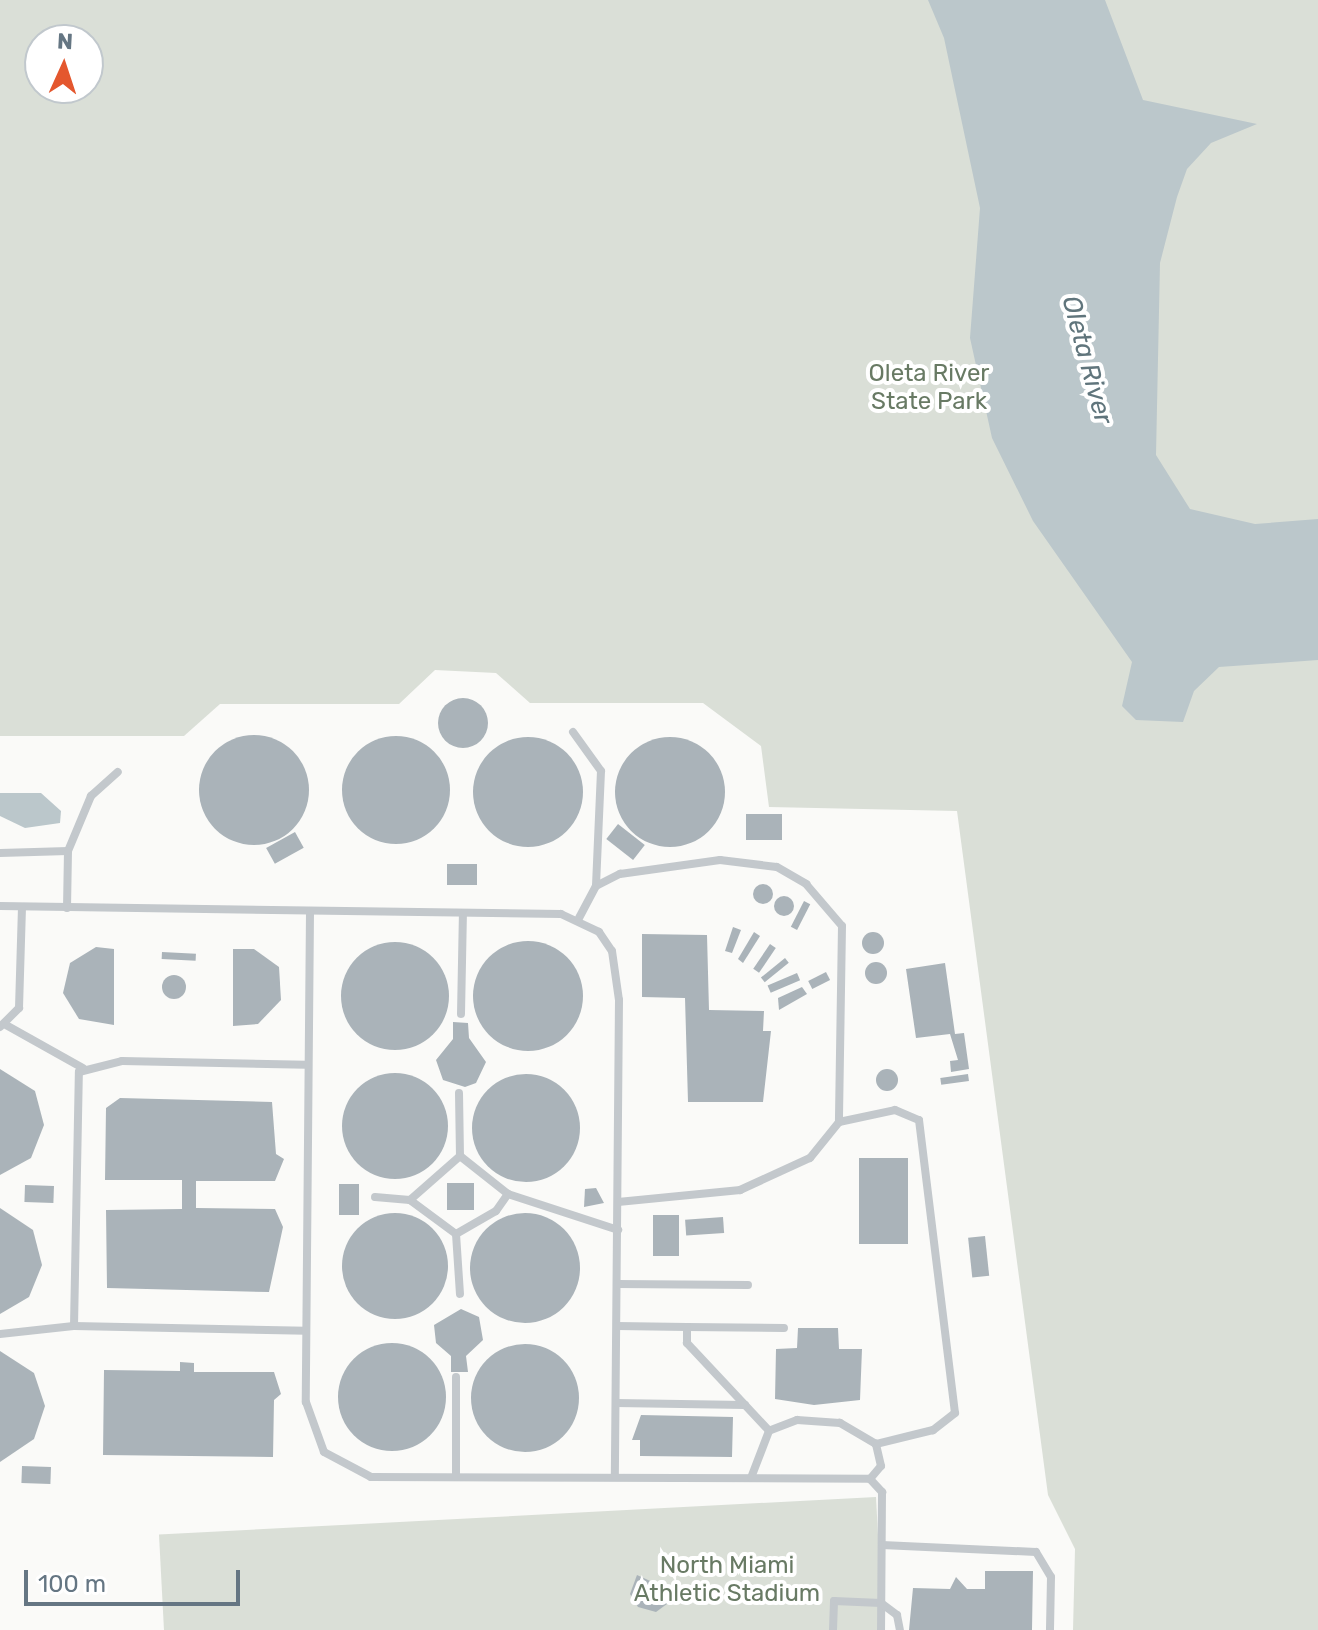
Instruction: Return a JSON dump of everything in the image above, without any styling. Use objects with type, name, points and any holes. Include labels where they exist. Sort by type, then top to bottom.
[{"type":"lane","points":[[573,732],[601,771],[596,886],[579,918]]},
{"type":"lane","points":[[67,908],[68,851],[91,796],[118,772]]},
{"type":"lane","points":[[0,853],[68,851]]},
{"type":"lane","points":[[596,886],[620,874],[733,861],[777,867],[825,899],[842,926],[839,1122],[810,1158],[760,1184],[713,1196],[618,1202]]},
{"type":"lane","points":[[0,906],[463,913],[579,918],[605,942],[617,971],[615,1477]]},
{"type":"lane","points":[[22,907],[19,1008],[3,1026],[83,1068],[122,1061],[306,1065]]},
{"type":"lane","points":[[310,912],[306,1065],[306,1402],[324,1452],[371,1477],[870,1479],[882,1492],[881,1630]]},
{"type":"lane","points":[[461,1014],[463,913]]},
{"type":"lane","points":[[74,1326],[76,1078],[83,1068]]},
{"type":"lane","points":[[410,1200],[460,1156],[459,1093]]},
{"type":"lane","points":[[751,1478],[769,1431],[797,1420],[830,1421],[876,1444],[943,1426],[956,1404],[919,1120],[895,1110],[839,1122]]},
{"type":"lane","points":[[460,1156],[508,1194],[618,1230]]},
{"type":"lane","points":[[456,1234],[496,1211],[508,1194]]},
{"type":"lane","points":[[375,1197],[410,1200],[456,1234],[460,1294]]},
{"type":"lane","points":[[617,1284],[748,1285]]},
{"type":"lane","points":[[0,1334],[74,1326],[306,1331]]},
{"type":"lane","points":[[617,1326],[784,1328]]},
{"type":"lane","points":[[687,1327],[687,1343],[769,1431]]},
{"type":"lane","points":[[456,1377],[456,1477]]},
{"type":"lane","points":[[616,1403],[745,1405]]},
{"type":"lane","points":[[870,1479],[881,1466],[876,1444]]},
{"type":"lane","points":[[882,1545],[1036,1552],[1051,1577],[1050,1630]]},
{"type":"lane","points":[[833,1630],[834,1601],[881,1603],[897,1615],[900,1630]]},
{"type":"green space","name":"Oleta River State Park","points":[[0,0],[1318,0],[1318,1630],[1073,1630],[1075,1549],[1048,1495],[957,811],[769,807],[761,746],[703,703],[530,703],[496,673],[435,670],[399,704],[220,704],[184,736],[0,736]]},
{"type":"green space","name":"North Miami Athletic Stadium","points":[[876,1497],[883,1630],[164,1630],[159,1535]]},
{"type":"water","name":"Oleta River","points":[[928,0],[1105,0],[1143,100],[1257,124],[1211,143],[1187,169],[1177,197],[1160,263],[1156,455],[1190,509],[1255,524],[1318,519],[1318,660],[1219,667],[1194,691],[1183,722],[1136,720],[1122,706],[1132,662],[1033,521],[992,438],[970,338],[980,208],[944,38]]},
{"type":"water","points":[[0,793],[41,793],[61,811],[60,823],[25,828],[0,816]]},
{"type":"building","points":[[463,698],[481,705],[488,723],[481,741],[463,748],[445,741],[438,723],[445,705]]},
{"type":"building","points":[[254,735],[275,739],[293,751],[305,769],[309,790],[305,811],[293,829],[275,841],[254,845],[233,841],[215,829],[203,811],[199,790],[203,769],[215,751],[233,739]]},
{"type":"building","points":[[396,736],[417,740],[434,752],[446,769],[450,790],[446,811],[434,828],[417,840],[396,844],[375,840],[358,828],[346,811],[342,790],[346,769],[358,752],[375,740]]},
{"type":"building","points":[[528,737],[549,742],[567,753],[578,771],[583,792],[578,813],[567,831],[549,842],[528,847],[507,842],[489,831],[478,813],[473,792],[478,771],[489,753],[507,742]]},
{"type":"building","points":[[670,737],[691,742],[709,753],[720,771],[725,792],[720,813],[709,831],[691,842],[670,847],[649,842],[631,831],[620,813],[615,792],[620,771],[631,753],[649,742]]},
{"type":"building","points":[[746,814],[782,814],[782,840],[746,840]]},
{"type":"building","points":[[618,824],[645,845],[633,860],[606,839]]},
{"type":"building","points":[[295,832],[304,848],[275,864],[266,848]]},
{"type":"building","points":[[447,864],[477,864],[477,885],[447,885]]},
{"type":"building","points":[[759,884],[767,884],[773,894],[767,904],[759,904],[753,898],[753,890]]},
{"type":"building","points":[[784,896],[791,899],[794,906],[791,913],[784,916],[777,913],[774,906],[777,899]]},
{"type":"building","points":[[804,901],[810,904],[797,930],[791,927]]},
{"type":"building","points":[[733,927],[741,930],[732,953],[725,951]]},
{"type":"building","points":[[754,932],[760,936],[743,963],[738,959]]},
{"type":"building","points":[[869,932],[877,932],[884,943],[877,954],[869,954],[862,947],[862,939]]},
{"type":"building","points":[[642,934],[707,935],[709,1010],[764,1011],[763,1031],[771,1031],[763,1102],[688,1102],[685,998],[642,997]]},
{"type":"building","points":[[528,941],[549,945],[567,957],[579,975],[583,996],[579,1017],[567,1035],[549,1047],[528,1051],[507,1047],[489,1035],[477,1017],[473,996],[477,975],[489,957],[507,945]]},
{"type":"building","points":[[395,942],[416,946],[433,958],[445,975],[449,996],[445,1017],[433,1034],[416,1046],[395,1050],[374,1046],[357,1034],[345,1017],[341,996],[345,975],[357,958],[374,946]]},
{"type":"building","points":[[770,944],[776,948],[759,973],[753,969]]},
{"type":"building","points":[[96,947],[114,949],[114,1025],[79,1019],[63,993],[70,963]]},
{"type":"building","points":[[233,949],[254,949],[279,967],[281,1000],[258,1024],[233,1026]]},
{"type":"building","points":[[162,952],[196,954],[196,961],[162,959]]},
{"type":"building","points":[[785,958],[789,963],[765,982],[761,978]]},
{"type":"building","points":[[872,962],[880,962],[887,973],[880,984],[872,984],[865,977],[865,969]]},
{"type":"building","points":[[945,963],[955,1034],[964,1033],[969,1069],[951,1072],[950,1061],[958,1060],[950,1034],[916,1038],[906,969]]},
{"type":"building","points":[[826,972],[830,980],[812,989],[808,981]]},
{"type":"building","points":[[797,973],[800,980],[771,993],[768,986]]},
{"type":"building","points":[[174,975],[185,982],[186,987],[179,998],[174,999],[163,992],[162,987],[169,976]]},
{"type":"building","points":[[802,987],[807,994],[779,1010],[778,998]]},
{"type":"building","points":[[453,1022],[468,1023],[469,1038],[486,1062],[476,1083],[465,1087],[443,1080],[436,1060],[453,1039]]},
{"type":"building","points":[[0,1069],[35,1091],[44,1125],[31,1158],[0,1175]]},
{"type":"building","points":[[887,1069],[895,1072],[898,1080],[895,1088],[887,1091],[879,1088],[876,1080],[879,1072]]},
{"type":"building","points":[[395,1073],[415,1077],[433,1088],[444,1106],[448,1126],[444,1146],[433,1164],[415,1175],[395,1179],[375,1175],[357,1164],[346,1146],[342,1126],[346,1106],[357,1088],[375,1077]]},
{"type":"building","points":[[526,1074],[547,1078],[564,1090],[576,1107],[580,1128],[576,1149],[564,1166],[547,1178],[526,1182],[505,1178],[488,1166],[476,1149],[472,1128],[476,1107],[488,1090],[505,1078]]},
{"type":"building","points":[[968,1074],[969,1081],[941,1085],[940,1078]]},
{"type":"building","points":[[120,1098],[272,1102],[276,1154],[284,1159],[275,1181],[196,1181],[196,1208],[275,1209],[283,1227],[269,1292],[107,1288],[106,1210],[182,1209],[182,1180],[105,1180],[106,1108]]},
{"type":"building","points":[[859,1158],[908,1158],[908,1244],[859,1244]]},
{"type":"building","points":[[447,1183],[474,1183],[474,1210],[447,1210]]},
{"type":"building","points":[[339,1184],[359,1184],[359,1215],[339,1215]]},
{"type":"building","points":[[25,1185],[54,1186],[53,1203],[24,1202]]},
{"type":"building","points":[[596,1188],[604,1203],[584,1207],[585,1189]]},
{"type":"building","points":[[0,1208],[33,1230],[42,1265],[29,1297],[0,1314]]},
{"type":"building","points":[[395,1213],[415,1217],[433,1228],[444,1246],[448,1266],[444,1286],[433,1304],[415,1315],[395,1319],[375,1315],[357,1304],[346,1286],[342,1266],[346,1246],[357,1228],[375,1217]]},
{"type":"building","points":[[525,1213],[546,1217],[564,1229],[576,1247],[580,1268],[576,1289],[564,1307],[546,1319],[525,1323],[504,1319],[486,1307],[474,1289],[470,1268],[474,1247],[486,1229],[504,1217]]},
{"type":"building","points":[[653,1215],[679,1215],[679,1256],[653,1256]]},
{"type":"building","points":[[723,1217],[724,1233],[686,1236],[685,1220]]},
{"type":"building","points":[[985,1236],[989,1276],[972,1278],[968,1238]]},
{"type":"building","points":[[461,1309],[479,1317],[483,1340],[466,1356],[468,1372],[451,1372],[451,1356],[436,1343],[434,1325]]},
{"type":"building","points":[[798,1328],[838,1328],[839,1349],[862,1349],[860,1400],[814,1405],[775,1399],[776,1349],[797,1348]]},
{"type":"building","points":[[392,1343],[413,1347],[430,1359],[442,1376],[446,1397],[442,1418],[430,1435],[413,1447],[392,1451],[371,1447],[354,1435],[342,1418],[338,1397],[342,1376],[354,1359],[371,1347]]},
{"type":"building","points":[[525,1344],[546,1348],[563,1360],[575,1377],[579,1398],[575,1419],[563,1436],[546,1448],[525,1452],[504,1448],[487,1436],[475,1419],[471,1398],[475,1377],[487,1360],[504,1348]]},
{"type":"building","points":[[0,1351],[34,1373],[45,1406],[34,1439],[0,1462]]},
{"type":"building","points":[[180,1362],[194,1363],[194,1372],[274,1372],[281,1394],[274,1400],[273,1457],[103,1455],[104,1370],[180,1371]]},
{"type":"building","points":[[641,1415],[733,1417],[732,1457],[640,1456],[640,1440],[632,1440]]},
{"type":"building","points":[[22,1466],[51,1467],[50,1484],[21,1483]]},
{"type":"building","points":[[985,1571],[1033,1571],[1032,1630],[909,1630],[913,1588],[950,1589],[956,1577],[967,1589],[985,1589]]},
{"type":"building","points":[[637,1575],[670,1590],[671,1601],[656,1612],[638,1607],[630,1594]]}]
